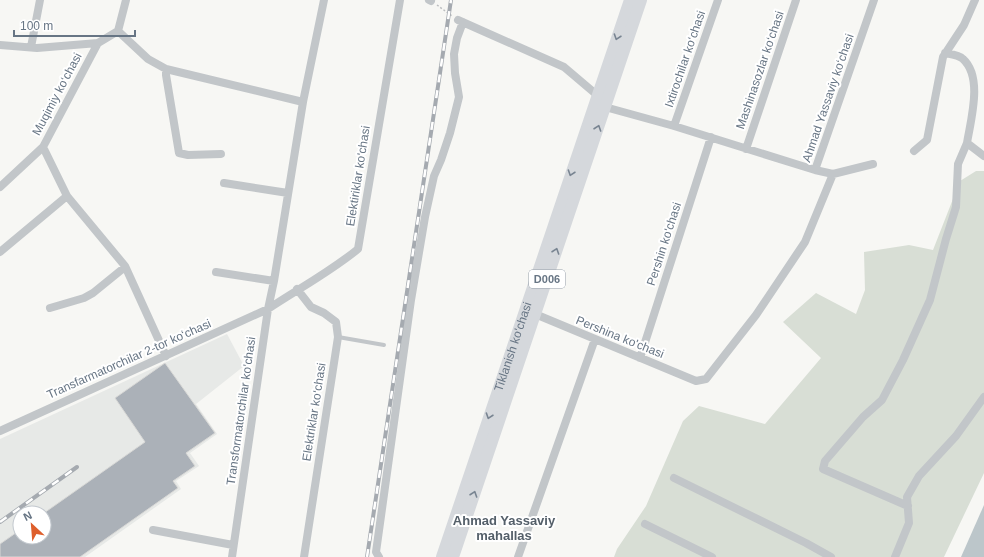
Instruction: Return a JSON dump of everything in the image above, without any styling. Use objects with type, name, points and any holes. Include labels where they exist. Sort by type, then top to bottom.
[{"type":"main road","name":"Tiklanish ko'chasi","points":[[442,557],[630,0]]},
{"type":"main road","name":"D006","points":[[453,557],[641,0]]},
{"type":"main road","points":[[598,95],[605,107]]},
{"type":"street","points":[[31,47],[40,0]]},
{"type":"street","points":[[126,0],[118,31],[148,59],[166,69],[303,102]]},
{"type":"street","name":"Transformatorchilar ko'chasi","points":[[232,557],[268,309],[274,281],[303,102],[324,0]]},
{"type":"street","name":"Elektiriklar ko'chasi","points":[[268,309],[297,289],[340,264],[358,249],[400,0]]},
{"type":"street","name":"Ixtirochilar ko‘chasi","points":[[674,126],[718,0]]},
{"type":"street","name":"Mashinasozlar ko‘chasi","points":[[746,149],[796,0]]},
{"type":"street","name":"Ahmad Yassaviy ko‘chasi","points":[[873,164],[833,174],[815,170],[874,0]]},
{"type":"street","points":[[914,151],[927,140],[943,57],[964,25],[975,0]]},
{"type":"street","points":[[379,557],[376,552],[417,258],[434,176],[441,160],[456,114],[459,97],[455,73],[454,54],[461,21],[564,67],[598,95]]},
{"type":"street","name":"Muqimiy ko‘chasi","points":[[0,45],[31,47],[98,43],[118,31]]},
{"type":"street","name":"Muqimiy ko‘chasi","points":[[0,187],[43,147],[98,43]]},
{"type":"street","points":[[908,506],[823,469],[825,461],[863,417],[882,400],[903,360],[930,300],[956,207],[958,164],[967,142],[975,92],[970,67],[961,58],[945,53]]},
{"type":"street","points":[[166,69],[179,153],[188,155],[221,154]]},
{"type":"street","points":[[605,107],[711,137],[815,170]]},
{"type":"street","name":"Pershin ko'chasi","points":[[640,358],[711,137]]},
{"type":"street","points":[[967,142],[984,156]]},
{"type":"street","points":[[43,147],[67,196],[125,267],[166,356]]},
{"type":"street","name":"Pershina ko'chasi","points":[[535,314],[696,381],[706,379],[756,315],[805,242],[833,174]]},
{"type":"street","points":[[224,183],[288,192]]},
{"type":"street","points":[[0,252],[67,196]]},
{"type":"street","points":[[50,308],[84,298],[93,293],[125,267]]},
{"type":"street","points":[[216,272],[274,281]]},
{"type":"street","name":"Elektriklar ko‘chasi","points":[[297,289],[311,307],[324,313],[336,322],[338,338],[304,557]]},
{"type":"street","name":"Transfarmatorchilar 2-tor koʻchasi","points":[[0,431],[268,309]]},
{"type":"street","points":[[518,557],[595,339]]},
{"type":"street","points":[[895,557],[909,523],[907,497],[919,476],[956,436],[984,396]]},
{"type":"street","points":[[674,478],[806,543],[831,557]]},
{"type":"street","points":[[645,524],[712,557]]},
{"type":"street","points":[[153,530],[233,545]]},
{"type":"lane","points":[[338,338],[384,346]]},
{"type":"path","points":[[442,8],[461,21]]},
{"type":"shaded area","points":[[976,171],[984,171],[984,473],[944,557],[614,557],[617,549],[646,506],[683,421],[699,406],[765,424],[821,358],[783,322],[816,293],[856,314],[865,290],[864,252],[909,245],[933,250],[960,181]]},
{"type":"shaded area","points":[[227,334],[244,366],[196,404],[217,434],[190,453],[199,466],[176,481],[181,489],[85,557],[0,557],[0,439]]},
{"type":"shaded area","points":[[984,505],[984,557],[961,557]]},
{"type":"building","points":[[165,363],[215,433],[186,453],[195,466],[173,481],[178,488],[80,557],[0,557],[0,544],[12,536],[12,545],[52,545],[52,507],[145,442],[115,398]]},
{"type":"railway","points":[[367,557],[451,0]]},
{"type":"railway","points":[[0,522],[77,467]]},
{"type":"district","name":"Ahmad Yassaviy mahallas","points":[[504,528]]}]
